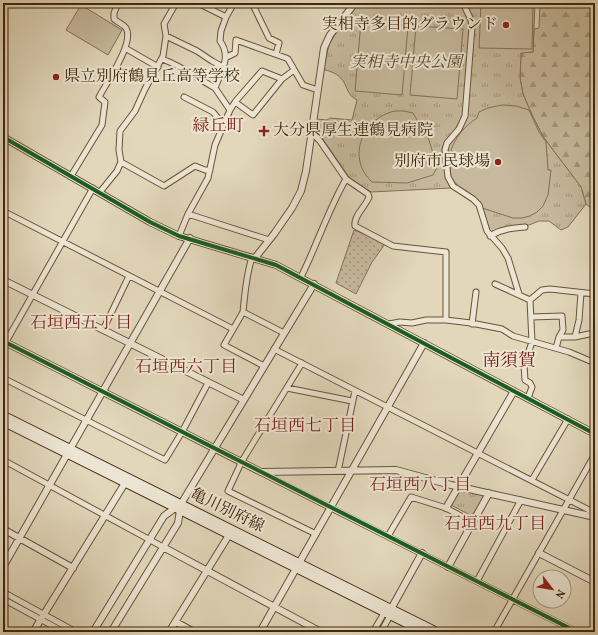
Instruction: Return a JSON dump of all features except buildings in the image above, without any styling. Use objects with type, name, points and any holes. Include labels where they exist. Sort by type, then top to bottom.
[{"type":"main road","name":"亀川別府線","points":[[3,415],[125,483],[298,566],[389,612],[423,632]]},
{"type":"main road","name":"亀川別府線","points":[[3,422],[69,452],[229,535],[298,566]]},
{"type":"main road","name":"亀川別府線","points":[[389,612],[438,632]]},
{"type":"street","points":[[100,192],[117,171],[121,162],[119,150],[120,131],[135,111],[145,89],[164,56],[166,36],[164,24],[176,4],[169,3]]},
{"type":"street","points":[[198,3],[226,17]]},
{"type":"street","points":[[216,88],[226,57],[224,46],[220,41],[221,31],[226,17],[234,3]]},
{"type":"street","points":[[252,3],[269,38],[280,43],[276,54]]},
{"type":"street","points":[[264,366],[224,345],[243,312],[247,272],[254,258],[292,208],[301,190],[322,61],[327,41],[336,26],[355,3]]},
{"type":"street","points":[[463,3],[472,22],[465,116],[459,129],[446,145],[445,156],[448,177],[451,183],[474,199],[479,205],[487,231],[502,248],[508,258],[519,294]]},
{"type":"street","points":[[71,176],[102,125],[105,102],[99,97],[121,59],[125,48],[127,31],[125,26],[114,18],[115,4]]},
{"type":"street","points":[[166,36],[197,51],[223,67]]},
{"type":"street","points":[[226,57],[235,52],[236,40],[276,54],[288,59],[303,85],[318,90]]},
{"type":"street","points":[[125,48],[158,67]]},
{"type":"street","points":[[162,58],[176,64],[216,88],[230,110]]},
{"type":"street","points":[[235,102],[253,115],[282,79],[294,70]]},
{"type":"street","points":[[179,236],[188,214],[208,178],[215,144],[235,102],[262,71],[282,79]]},
{"type":"street","points":[[184,97],[213,112],[224,124]]},
{"type":"street","points":[[311,132],[320,141],[346,179],[369,196],[354,223],[355,226],[393,246],[446,252],[446,320]]},
{"type":"street","points":[[3,137],[150,222],[179,236],[190,238],[276,265],[595,434]]},
{"type":"street","points":[[121,162],[164,186],[195,166],[205,170],[210,170]]},
{"type":"street","points":[[301,277],[314,251],[337,195],[346,179]]},
{"type":"street","points":[[93,188],[4,344],[103,392],[577,632]]},
{"type":"street","points":[[3,211],[233,329]]},
{"type":"street","points":[[188,214],[269,240]]},
{"type":"street","points":[[490,236],[498,231],[525,227]]},
{"type":"street","points":[[3,567],[190,238]]},
{"type":"street","points":[[103,330],[129,276]]},
{"type":"street","points":[[3,280],[244,400]]},
{"type":"street","points":[[93,632],[164,516],[178,508],[314,284]]},
{"type":"street","points":[[495,284],[530,300]]},
{"type":"street","points":[[530,300],[542,290],[550,289],[595,294]]},
{"type":"street","points":[[472,324],[476,292]]},
{"type":"street","points":[[575,337],[579,320],[581,293]]},
{"type":"street","points":[[528,398],[532,387],[530,383],[525,380],[524,365],[532,342],[530,300]]},
{"type":"street","points":[[243,312],[284,333]]},
{"type":"street","points":[[531,317],[562,316],[563,330],[556,348]]},
{"type":"street","points":[[389,324],[400,322],[412,323],[426,320],[446,320],[502,329],[513,336],[556,348],[595,363]]},
{"type":"street","points":[[559,337],[575,337],[589,334]]},
{"type":"street","points":[[260,632],[424,343]]},
{"type":"street","points":[[274,349],[595,513]]},
{"type":"street","points":[[302,364],[242,462],[228,491],[316,534]]},
{"type":"street","points":[[3,378],[165,460],[182,432],[208,382]]},
{"type":"street","points":[[287,388],[352,401]]},
{"type":"street","points":[[446,508],[514,390]]},
{"type":"street","points":[[338,471],[355,391]]},
{"type":"street","points":[[532,480],[568,419]]},
{"type":"street","points":[[494,632],[595,454]]},
{"type":"street","points":[[3,461],[321,632]]},
{"type":"street","points":[[261,472],[396,470],[458,486],[595,517]]},
{"type":"street","points":[[34,632],[125,483]]},
{"type":"street","points":[[448,567],[489,493]]},
{"type":"street","points":[[388,536],[411,497],[446,508],[472,522]]},
{"type":"street","points":[[477,581],[521,500]]},
{"type":"street","points":[[111,632],[178,523],[178,508]]},
{"type":"street","points":[[3,530],[73,568]]},
{"type":"street","points":[[169,632],[229,535]]},
{"type":"street","points":[[539,553],[595,582]]},
{"type":"street","points":[[381,632],[389,612],[422,554]]},
{"type":"street","points":[[3,592],[64,632]]},
{"type":"street","points":[[3,599],[76,632]]},
{"type":"street","points":[[373,632],[389,612]]},
{"type":"street","points":[[176,622],[194,632]]},
{"type":"green space","name":"実相寺中央公園","points":[[359,3],[461,3],[470,27],[463,116],[455,130],[445,141],[442,149],[446,178],[451,188],[371,192],[355,183],[349,177],[316,129],[317,119],[327,120],[330,118],[352,120],[357,100],[349,93],[343,80],[339,76],[325,70],[324,67],[329,45]]},
{"type":"green space","name":"実相寺中央公園","points":[[465,3],[535,3],[533,52],[521,53],[520,78],[523,94],[544,138],[581,187],[586,204],[568,227],[561,230],[549,221],[539,221],[529,225],[512,227],[491,234],[482,208],[451,177],[448,146],[462,128],[467,116],[474,29]]},
{"type":"green space","name":"実相寺多目的グラウンド","points":[[481,3],[533,3],[532,49],[479,48]]},
{"type":"green space","points":[[540,3],[595,3],[595,211],[586,204],[581,187],[544,138],[523,94],[520,78],[521,52],[533,52],[534,29],[539,28]]},
{"type":"green space","points":[[81,5],[122,30],[108,55],[66,30]]},
{"type":"green space","points":[[361,22],[408,26],[402,95],[355,91]]},
{"type":"green space","points":[[416,26],[463,29],[457,99],[410,95]]},
{"type":"green space","name":"別府市民球場","points":[[502,105],[516,106],[529,110],[539,132],[546,142],[548,170],[551,170],[548,195],[543,206],[530,216],[522,218],[513,218],[482,208],[457,185],[451,177],[449,157],[453,154],[451,150],[458,136],[477,118],[479,112],[488,108]]},
{"type":"green space","points":[[395,111],[413,113],[429,140],[437,167],[433,175],[407,183],[372,182],[364,172],[360,162],[359,151],[361,140],[366,130],[374,122],[383,115]]},
{"type":"green space","points":[[354,230],[385,244],[372,262],[356,294],[336,283]]},
{"type":"green space","points":[[461,489],[486,495],[472,516],[451,505]]},
{"type":"cycle path","points":[[3,137],[150,222],[179,236],[276,265],[595,434]]},
{"type":"cycle path","points":[[3,341],[577,632]]},
{"type":"place","name":"実相寺多目的グラウンド","points":[[506,25]]},
{"type":"place","name":"県立別府鶴見丘高等学校","points":[[56,77]]},
{"type":"place","name":"大分県厚生連鶴見病院","points":[[264,131]]},
{"type":"place","name":"別府市民球場","points":[[498,162]]},
{"type":"district","name":"緑丘町","points":[[218,126]]},
{"type":"district","name":"石垣西五丁目","points":[[81,323]]},
{"type":"district","name":"南須賀","points":[[509,361]]},
{"type":"district","name":"石垣西六丁目","points":[[186,367]]},
{"type":"district","name":"石垣西七丁目","points":[[305,426]]},
{"type":"district","name":"石垣西八丁目","points":[[420,485]]},
{"type":"district","name":"石垣西九丁目","points":[[495,524]]}]
